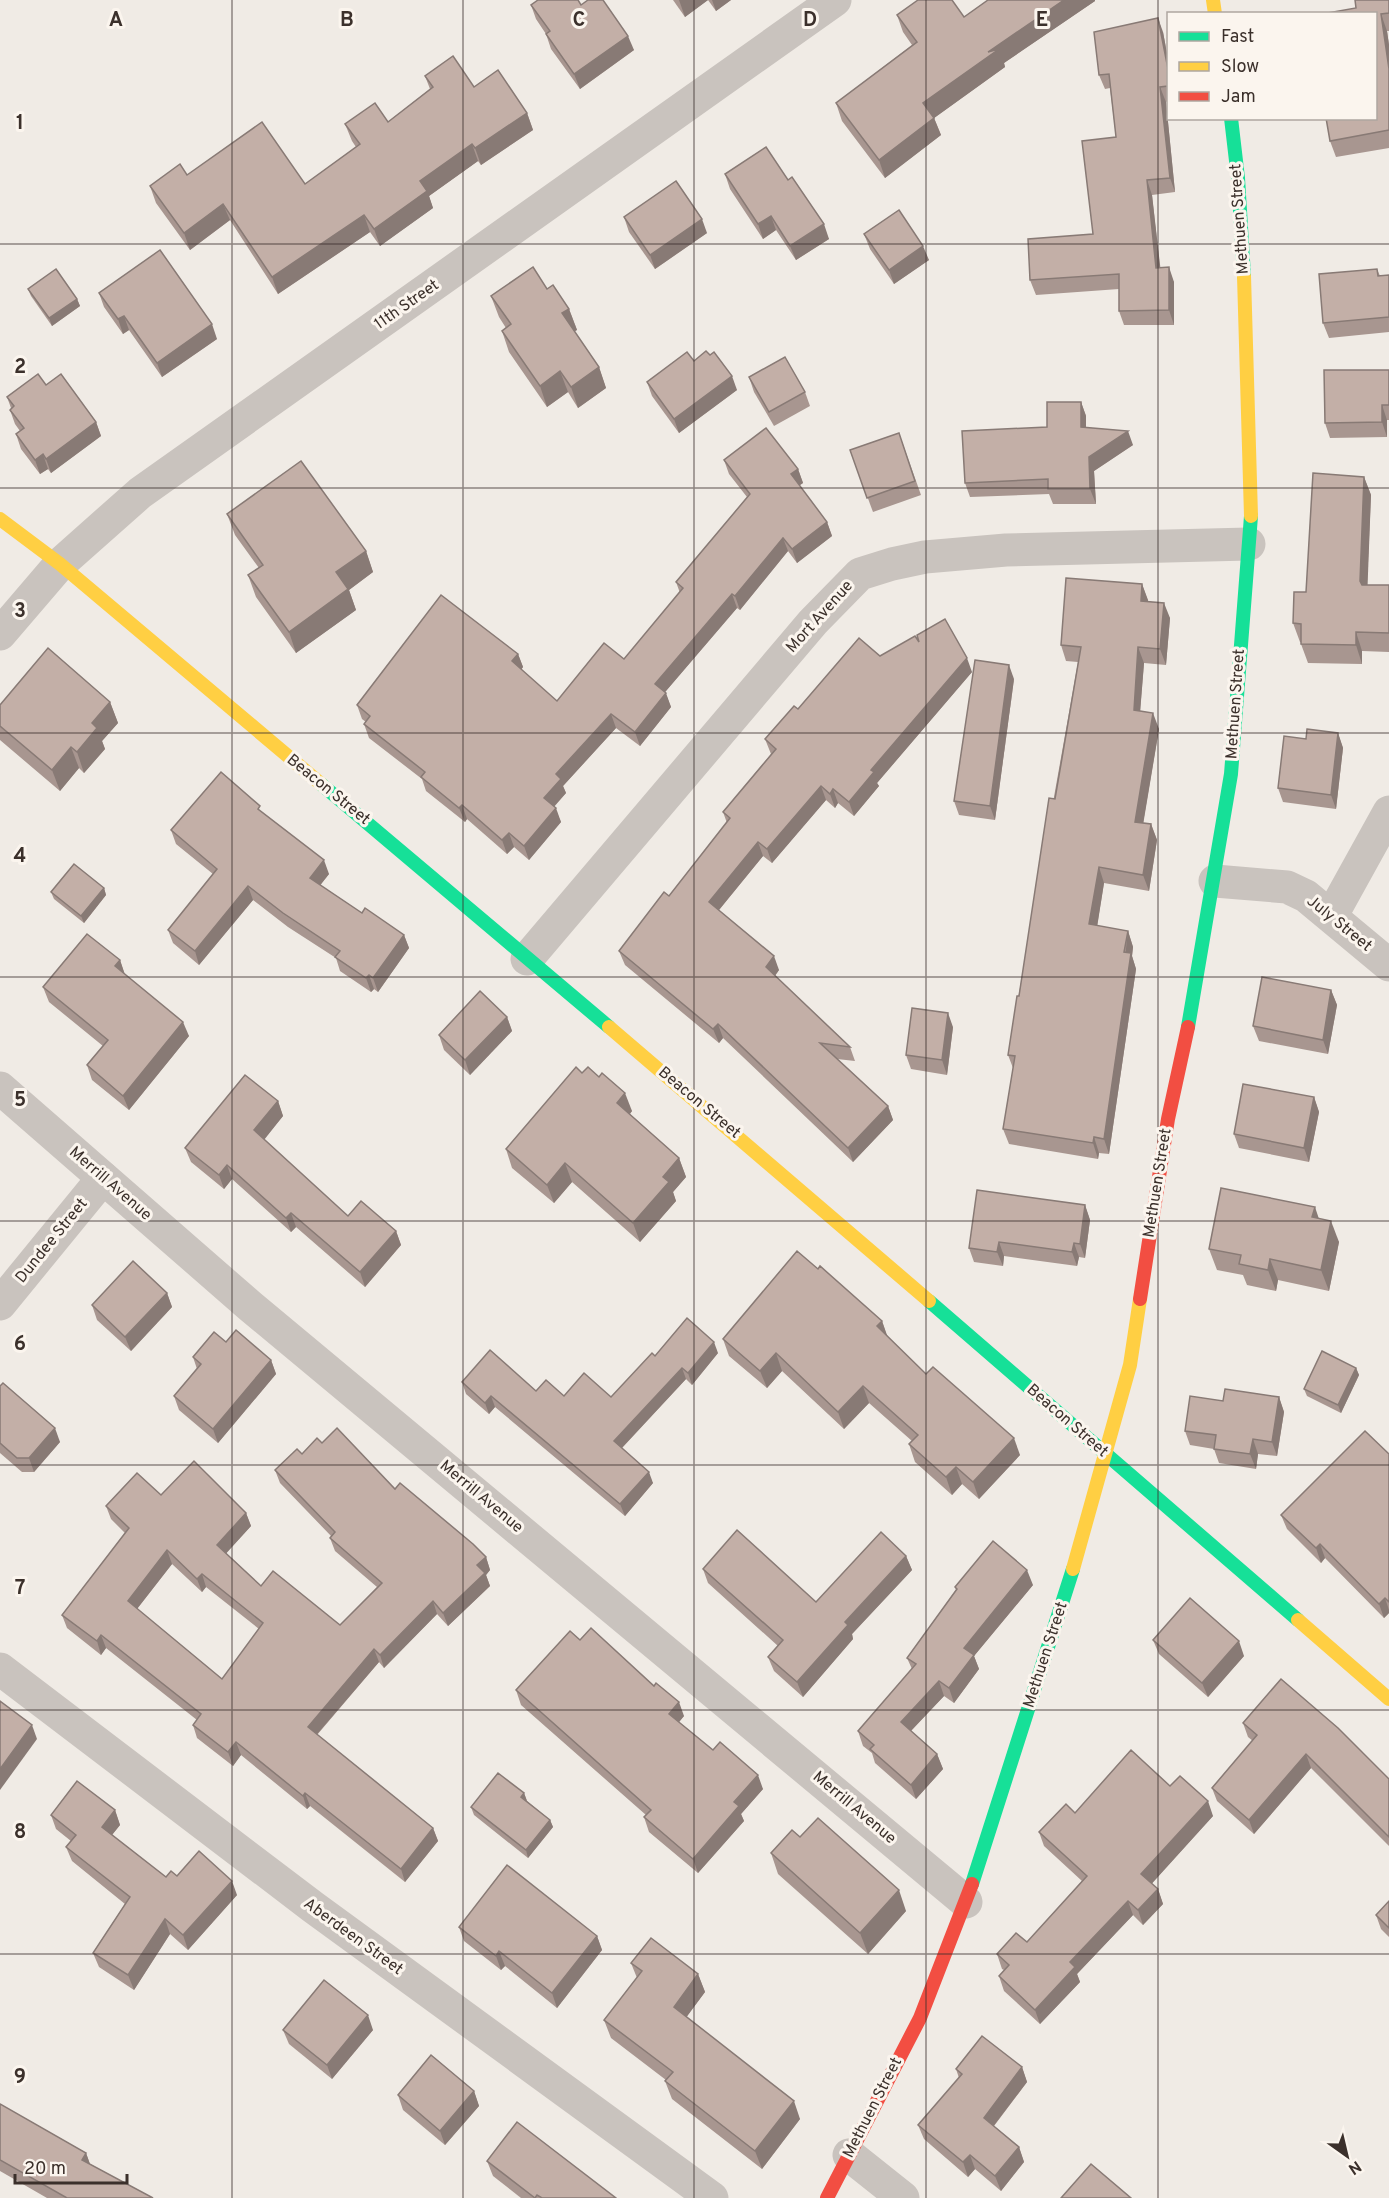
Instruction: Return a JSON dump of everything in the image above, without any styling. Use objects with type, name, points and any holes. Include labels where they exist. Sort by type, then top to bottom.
[{"type":"street","name":"11th Street","points":[[0,634],[60,564],[140,493],[835,0]]},
{"type":"street","name":"Methuen Street","points":[[827,2198],[920,2018],[966,1902],[1066,1590],[1130,1365],[1168,1119],[1194,1000],[1231,774],[1234,711],[1252,504],[1238,178],[1231,120]]},
{"type":"street","name":"Beacon Street","points":[[0,519],[60,564],[857,1238],[1389,1699]]},
{"type":"street","name":"Mort Avenue","points":[[528,959],[806,632],[860,574],[892,564],[925,558],[1006,550],[1249,544]]},
{"type":"street","points":[[1332,915],[1389,812]]},
{"type":"street","name":"July Street","points":[[1215,881],[1287,887],[1306,896],[1332,915],[1389,965]]},
{"type":"street","name":"Merrill Avenue","points":[[0,1088],[250,1306],[966,1902]]},
{"type":"street","name":"Dundee Street","points":[[0,1304],[104,1178]]},
{"type":"street","name":"Aberdeen Street","points":[[0,1669],[313,1907],[712,2198]]},
{"type":"street","points":[[849,2155],[903,2198]]},
{"type":"building","points":[[538,0],[578,0],[581,5],[588,0],[603,0],[628,36],[574,74],[546,34],[550,31],[531,5]]},
{"type":"building","points":[[918,0],[952,0],[964,17],[988,0],[1064,0],[988,52],[999,49],[923,103],[934,118],[879,160],[836,103],[917,42],[897,15]]},
{"type":"building","points":[[1355,0],[1389,0],[1389,13],[1381,14],[1389,69],[1389,130],[1330,141],[1326,120],[1377,120],[1377,12],[1333,12],[1356,8]]},
{"type":"building","points":[[1158,18],[1167,64],[1167,86],[1160,87],[1170,178],[1147,180],[1156,268],[1169,267],[1169,310],[1119,311],[1119,274],[1030,280],[1028,239],[1093,234],[1082,141],[1116,137],[1109,74],[1099,75],[1094,32]]},
{"type":"building","points":[[453,56],[474,87],[498,70],[527,113],[475,148],[472,144],[420,181],[427,191],[374,229],[364,215],[272,277],[223,204],[184,233],[150,186],[180,164],[187,175],[262,122],[305,184],[360,144],[345,124],[375,103],[388,122],[433,87],[425,76]]},
{"type":"building","points":[[766,147],[788,180],[792,177],[824,224],[790,246],[771,216],[758,224],[725,174]]},
{"type":"building","points":[[676,181],[702,219],[650,255],[624,217]]},
{"type":"building","points":[[899,210],[923,246],[889,270],[864,234]]},
{"type":"building","points":[[160,250],[212,324],[157,363],[124,316],[118,319],[99,293]]},
{"type":"building","points":[[533,267],[547,289],[553,285],[569,309],[562,313],[599,367],[571,387],[560,371],[540,386],[502,331],[511,324],[491,296]]},
{"type":"building","points":[[56,269],[77,299],[49,318],[28,289]]},
{"type":"building","points":[[1377,269],[1378,276],[1389,275],[1389,317],[1323,323],[1319,274]]},
{"type":"building","points":[[706,351],[710,355],[714,352],[732,376],[674,419],[647,382],[687,352],[694,361]]},
{"type":"building","points":[[785,357],[805,392],[769,412],[749,377]]},
{"type":"building","points":[[1324,370],[1389,370],[1389,405],[1382,405],[1382,422],[1325,423]]},
{"type":"building","points":[[38,374],[46,385],[61,374],[96,422],[46,459],[43,454],[35,460],[16,434],[24,428],[10,410],[14,406],[7,397]]},
{"type":"building","points":[[1047,402],[1081,402],[1081,427],[1128,431],[1089,457],[1090,489],[1048,489],[1048,479],[965,483],[962,431],[1047,427]]},
{"type":"building","points":[[766,428],[798,469],[791,474],[827,522],[792,549],[783,538],[735,596],[732,594],[655,684],[666,693],[635,732],[611,714],[556,774],[561,779],[544,798],[556,808],[524,846],[509,833],[502,840],[462,805],[459,808],[421,777],[425,772],[364,724],[370,716],[357,705],[441,595],[518,654],[512,661],[557,701],[604,643],[624,659],[683,588],[676,582],[750,494],[724,460]]},
{"type":"building","points":[[899,433],[915,481],[867,498],[850,450]]},
{"type":"building","points":[[301,461],[366,551],[336,572],[348,589],[289,632],[248,575],[263,565],[227,514]]},
{"type":"building","points":[[1313,473],[1364,477],[1360,581],[1362,585],[1389,585],[1389,633],[1356,632],[1356,645],[1301,644],[1301,624],[1293,623],[1294,592],[1306,592]]},
{"type":"building","points":[[1066,578],[1142,584],[1141,601],[1164,603],[1160,649],[1138,647],[1134,710],[1153,713],[1135,822],[1151,824],[1143,875],[1099,867],[1089,924],[1128,931],[1124,952],[1131,953],[1104,1139],[1094,1137],[1093,1143],[1003,1129],[1015,1056],[1008,1055],[1049,798],[1055,799],[1081,647],[1061,645]]},
{"type":"building","points":[[945,619],[967,658],[871,770],[874,772],[849,802],[833,789],[830,794],[821,786],[767,849],[758,842],[709,902],[774,956],[766,967],[850,1047],[820,1043],[888,1106],[848,1148],[718,1024],[713,1029],[619,951],[664,892],[669,896],[730,818],[723,812],[776,749],[765,739],[794,706],[798,709],[859,638],[880,656],[915,636],[919,642],[917,635]]},
{"type":"building","points":[[48,648],[110,702],[92,723],[97,728],[77,752],[71,747],[52,770],[0,726],[0,705]]},
{"type":"building","points":[[975,660],[1009,665],[990,806],[954,801]]},
{"type":"building","points":[[1307,729],[1338,733],[1331,795],[1278,788],[1284,736],[1306,739]]},
{"type":"building","points":[[221,772],[260,806],[258,809],[324,860],[310,878],[362,913],[365,908],[404,935],[373,978],[369,975],[366,978],[335,957],[340,951],[283,913],[248,886],[195,951],[168,930],[217,869],[171,830]]},
{"type":"building","points":[[74,864],[104,888],[81,916],[51,892]]},
{"type":"building","points":[[87,934],[120,960],[115,966],[183,1022],[123,1096],[87,1065],[108,1040],[43,987]]},
{"type":"building","points":[[1262,977],[1331,990],[1323,1040],[1253,1026]]},
{"type":"building","points":[[480,991],[507,1017],[465,1060],[439,1035]]},
{"type":"building","points":[[912,1008],[948,1013],[942,1060],[906,1055]]},
{"type":"building","points":[[576,1067],[582,1073],[588,1067],[599,1077],[602,1073],[625,1093],[617,1103],[679,1158],[663,1177],[669,1182],[633,1223],[565,1163],[547,1185],[506,1149]]},
{"type":"building","points":[[245,1075],[278,1101],[254,1130],[348,1216],[361,1201],[396,1231],[360,1272],[291,1213],[286,1218],[227,1165],[219,1175],[185,1148]]},
{"type":"building","points":[[1243,1084],[1314,1097],[1304,1148],[1234,1134]]},
{"type":"building","points":[[1221,1188],[1315,1207],[1312,1217],[1331,1221],[1321,1270],[1270,1259],[1268,1270],[1239,1264],[1241,1255],[1209,1249]]},
{"type":"building","points":[[977,1190],[1085,1205],[1080,1244],[1074,1243],[1072,1252],[999,1242],[997,1252],[969,1248]]},
{"type":"building","points":[[797,1251],[818,1269],[820,1266],[882,1321],[877,1326],[926,1374],[933,1367],[1014,1438],[973,1482],[956,1467],[946,1477],[909,1444],[918,1435],[863,1386],[838,1412],[776,1353],[760,1371],[723,1339]]},
{"type":"building","points":[[133,1261],[167,1293],[125,1337],[92,1305]]},
{"type":"building","points":[[687,1318],[714,1342],[688,1373],[682,1368],[614,1441],[649,1472],[620,1504],[491,1396],[485,1403],[462,1382],[490,1350],[536,1391],[546,1380],[564,1396],[584,1373],[611,1397],[652,1353],[655,1356]]},
{"type":"building","points":[[236,1330],[271,1360],[213,1429],[174,1396],[201,1364],[193,1357],[214,1332],[226,1342]]},
{"type":"building","points":[[1322,1351],[1356,1368],[1338,1405],[1304,1389]]},
{"type":"building","points":[[3,1383],[55,1428],[29,1458],[17,1458],[0,1443],[0,1386]]},
{"type":"building","points":[[1225,1389],[1279,1397],[1272,1442],[1253,1439],[1250,1454],[1214,1449],[1216,1435],[1185,1431],[1190,1396],[1223,1401]]},
{"type":"building","points":[[337,1428],[395,1489],[400,1483],[486,1557],[477,1565],[485,1573],[443,1613],[433,1601],[380,1655],[374,1649],[308,1727],[433,1828],[401,1869],[305,1793],[303,1796],[236,1742],[228,1752],[193,1725],[201,1714],[101,1635],[97,1641],[62,1615],[129,1528],[106,1506],[137,1473],[161,1495],[194,1461],[246,1513],[217,1545],[261,1586],[273,1571],[340,1625],[382,1583],[330,1538],[335,1532],[275,1470],[297,1449],[302,1454],[317,1438],[322,1443]],"holes":[[[167,1550],[197,1579],[202,1574],[263,1623],[222,1679],[128,1601]]]},
{"type":"building","points":[[1365,1431],[1389,1454],[1389,1602],[1385,1598],[1379,1604],[1320,1544],[1316,1548],[1281,1515]]},
{"type":"building","points":[[737,1530],[816,1602],[881,1532],[906,1556],[845,1622],[848,1625],[797,1682],[768,1657],[783,1640],[703,1569]]},
{"type":"building","points":[[993,1541],[1027,1570],[964,1648],[974,1655],[949,1688],[939,1681],[901,1722],[937,1754],[911,1785],[870,1749],[874,1745],[858,1731],[916,1664],[907,1658],[957,1589],[955,1587]]},
{"type":"building","points":[[1190,1598],[1239,1641],[1202,1683],[1153,1640]]},
{"type":"building","points":[[591,1628],[654,1686],[656,1683],[679,1702],[669,1714],[713,1750],[720,1742],[758,1775],[734,1802],[739,1806],[693,1859],[644,1817],[651,1810],[516,1690],[570,1631],[580,1640]]},
{"type":"building","points":[[1281,1679],[1338,1728],[1389,1779],[1389,1837],[1306,1754],[1249,1820],[1212,1788],[1257,1735],[1243,1723]]},
{"type":"building","points":[[0,1701],[32,1725],[0,1769]]},
{"type":"building","points":[[1131,1750],[1170,1786],[1180,1776],[1208,1801],[1141,1874],[1158,1889],[1138,1910],[1128,1901],[1070,1962],[1075,1967],[1035,2010],[999,1976],[1009,1965],[997,1954],[1016,1933],[1027,1942],[1087,1876],[1039,1832],[1066,1804],[1075,1813]]},
{"type":"building","points":[[498,1773],[524,1793],[521,1797],[550,1820],[526,1850],[471,1807]]},
{"type":"building","points":[[77,1781],[115,1810],[102,1827],[166,1877],[171,1871],[177,1876],[199,1851],[232,1881],[183,1935],[165,1919],[128,1975],[93,1953],[130,1897],[66,1847],[76,1835],[51,1815]]},
{"type":"building","points":[[818,1818],[899,1890],[860,1933],[771,1853],[792,1830],[800,1837]]},
{"type":"building","points":[[507,1865],[597,1936],[552,1993],[499,1951],[496,1956],[459,1927]]},
{"type":"building","points":[[1389,1901],[1389,1928],[1376,1915]]},
{"type":"building","points":[[651,1938],[698,1974],[674,2007],[794,2101],[755,2151],[665,2081],[673,2072],[604,2020],[642,1971],[631,1963]]},
{"type":"building","points":[[324,1980],[368,2015],[327,2065],[283,2030]]},
{"type":"building","points":[[982,2036],[1022,2067],[984,2118],[1019,2147],[995,2176],[970,2155],[963,2162],[918,2125],[962,2074],[956,2069]]},
{"type":"building","points":[[431,2055],[474,2091],[440,2131],[398,2095]]},
{"type":"building","points":[[0,2104],[86,2153],[82,2160],[153,2198],[67,2198],[0,2160]]},
{"type":"building","points":[[517,2122],[616,2198],[542,2198],[537,2195],[535,2198],[487,2161]]},
{"type":"building","points":[[1091,2164],[1131,2198],[1061,2198]]},
{"type":"traffic: fast","points":[[1231,120],[1238,178],[1244,276]]},
{"type":"traffic: fast","points":[[1188,1027],[1231,774],[1251,516]]},
{"type":"traffic: fast","points":[[321,784],[609,1027]]},
{"type":"traffic: fast","points":[[929,1301],[1298,1620]]},
{"type":"traffic: fast","points":[[972,1884],[1073,1569]]},
{"type":"traffic: slow","points":[[1213,0],[1215,12]]},
{"type":"traffic: slow","points":[[1244,276],[1251,516]]},
{"type":"traffic: slow","points":[[0,519],[60,564],[321,784]]},
{"type":"traffic: slow","points":[[609,1027],[929,1301]]},
{"type":"traffic: slow","points":[[1073,1569],[1130,1365],[1140,1299]]},
{"type":"traffic: slow","points":[[1298,1620],[1389,1699]]},
{"type":"traffic: jam","points":[[1140,1299],[1168,1119],[1188,1027]]},
{"type":"traffic: jam","points":[[827,2198],[920,2018],[972,1884]]}]
